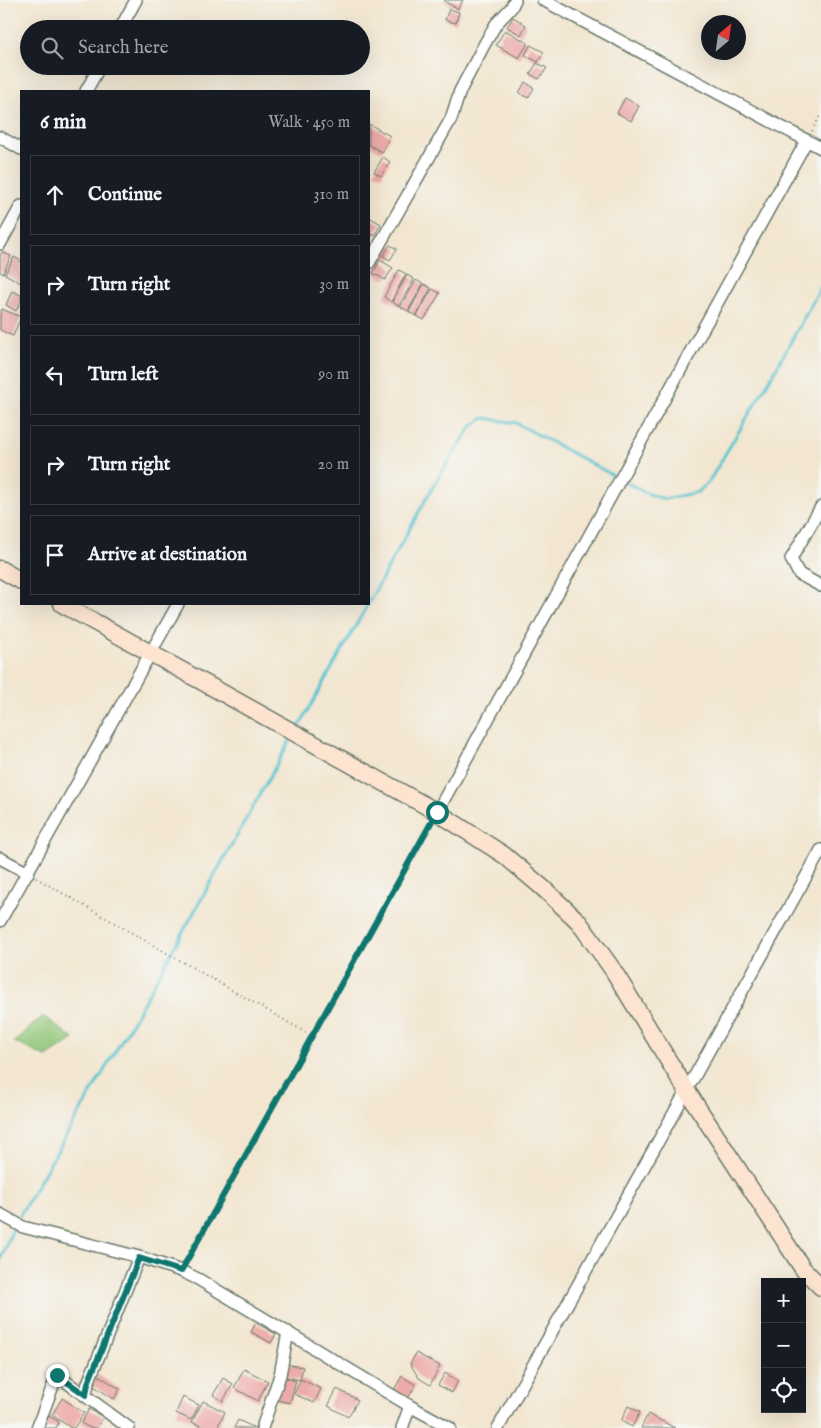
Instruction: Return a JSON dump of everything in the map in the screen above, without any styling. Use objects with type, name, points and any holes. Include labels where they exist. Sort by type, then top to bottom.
[{"type":"street","points":[[125,20],[136,0]]},
{"type":"street","points":[[370,261],[451,119],[460,91],[484,45],[496,24],[511,8],[515,0]]},
{"type":"street","points":[[543,0],[821,148]]},
{"type":"street","points":[[87,90],[95,75]]},
{"type":"street","points":[[0,137],[20,148]]},
{"type":"street","points":[[437,812],[807,140]]},
{"type":"street","points":[[0,244],[20,208]]},
{"type":"street","points":[[821,506],[791,559],[799,574],[821,586]]},
{"type":"street","points":[[0,569],[20,580]]},
{"type":"street","points":[[64,605],[437,812],[504,855],[543,888],[578,921],[613,970],[687,1091],[803,1269],[821,1288]]},
{"type":"street","points":[[0,921],[177,605]]},
{"type":"street","points":[[498,1428],[821,850]]},
{"type":"street","points":[[0,858],[28,873]]},
{"type":"street","points":[[0,1214],[23,1227],[139,1258],[198,1278],[410,1406],[450,1428]]},
{"type":"street","points":[[86,1395],[88,1383],[139,1258]]},
{"type":"street","points":[[262,1428],[280,1375],[288,1332]]},
{"type":"street","points":[[37,1428],[57,1375],[129,1428]]},
{"type":"street","points":[[402,1428],[410,1406]]},
{"type":"path","points":[[807,140],[821,114]]},
{"type":"path","points":[[181,1271],[437,812]]},
{"type":"path","points":[[28,873],[312,1036]]},
{"type":"green space","points":[[43,1016],[74,1039],[46,1057],[14,1042]]},
{"type":"building","points":[[445,0],[463,0],[458,9]]},
{"type":"building","points":[[449,9],[459,12],[456,23],[445,20]]},
{"type":"building","points":[[513,17],[526,25],[521,35],[507,27]]},
{"type":"building","points":[[505,30],[528,43],[519,58],[496,45]]},
{"type":"building","points":[[530,45],[544,52],[538,62],[525,55]]},
{"type":"building","points":[[537,63],[547,68],[539,79],[530,74]]},
{"type":"building","points":[[525,82],[534,88],[528,98],[519,93]]},
{"type":"building","points":[[625,98],[639,106],[631,121],[617,113]]},
{"type":"building","points":[[370,125],[390,136],[382,152],[370,146]]},
{"type":"building","points":[[383,157],[390,162],[381,176],[374,172]]},
{"type":"building","points":[[370,218],[381,224],[374,236],[370,234]]},
{"type":"building","points":[[390,245],[397,249],[390,260],[383,256]]},
{"type":"building","points":[[2,252],[11,256],[3,274],[0,272],[0,256]]},
{"type":"building","points":[[14,257],[20,260],[20,282],[5,274]]},
{"type":"building","points":[[380,260],[393,268],[385,280],[373,273]]},
{"type":"building","points":[[399,270],[406,274],[391,302],[384,297]]},
{"type":"building","points":[[407,275],[414,279],[399,306],[392,302]]},
{"type":"building","points":[[416,280],[423,284],[408,311],[401,307]]},
{"type":"building","points":[[424,284],[431,288],[416,316],[409,312]]},
{"type":"building","points":[[432,289],[440,293],[424,320],[417,316]]},
{"type":"building","points":[[12,291],[20,295],[20,303],[16,311],[6,305]]},
{"type":"building","points":[[2,309],[20,317],[13,336],[0,330],[0,314]]},
{"type":"building","points":[[256,1323],[276,1334],[271,1343],[251,1332]]},
{"type":"building","points":[[416,1353],[440,1366],[430,1385],[419,1378],[410,1364]]},
{"type":"building","points":[[285,1364],[303,1367],[300,1380],[283,1376]]},
{"type":"building","points":[[244,1369],[268,1381],[258,1401],[234,1388]]},
{"type":"building","points":[[445,1373],[458,1381],[452,1393],[438,1385]]},
{"type":"building","points":[[98,1375],[120,1389],[114,1399],[92,1385]]},
{"type":"building","points":[[402,1376],[416,1385],[408,1398],[394,1390]]},
{"type":"building","points":[[282,1377],[296,1381],[290,1403],[277,1400]]},
{"type":"building","points":[[223,1378],[233,1384],[223,1401],[213,1395]]},
{"type":"building","points":[[301,1379],[321,1389],[314,1403],[294,1394]]},
{"type":"building","points":[[337,1389],[358,1400],[348,1417],[328,1406]]},
{"type":"building","points":[[183,1397],[199,1405],[191,1420],[176,1413]]},
{"type":"building","points":[[62,1398],[84,1413],[74,1428],[71,1428],[52,1415]]},
{"type":"building","points":[[203,1401],[225,1412],[217,1428],[205,1428],[192,1422]]},
{"type":"building","points":[[628,1406],[640,1412],[632,1427],[621,1421]]},
{"type":"building","points":[[89,1409],[103,1417],[97,1428],[90,1428],[81,1423]]},
{"type":"building","points":[[648,1414],[675,1428],[641,1428]]},
{"type":"building","points":[[49,1416],[59,1422],[56,1428],[41,1428]]},
{"type":"building","points":[[238,1420],[255,1428],[234,1428]]},
{"type":"waterway","points":[[623,481],[648,494],[665,499],[698,492],[708,483],[773,374],[821,287]]},
{"type":"waterway","points":[[370,600],[439,476],[472,426],[484,418],[516,423],[618,478]]},
{"type":"waterway","points":[[297,730],[367,605]]},
{"type":"waterway","points":[[17,1220],[137,1014],[292,737]]},
{"type":"waterway","points":[[0,1261],[14,1226]]},
{"type":"route","points":[[57,1375],[86,1395],[88,1383],[139,1258],[181,1271],[437,812]]}]
